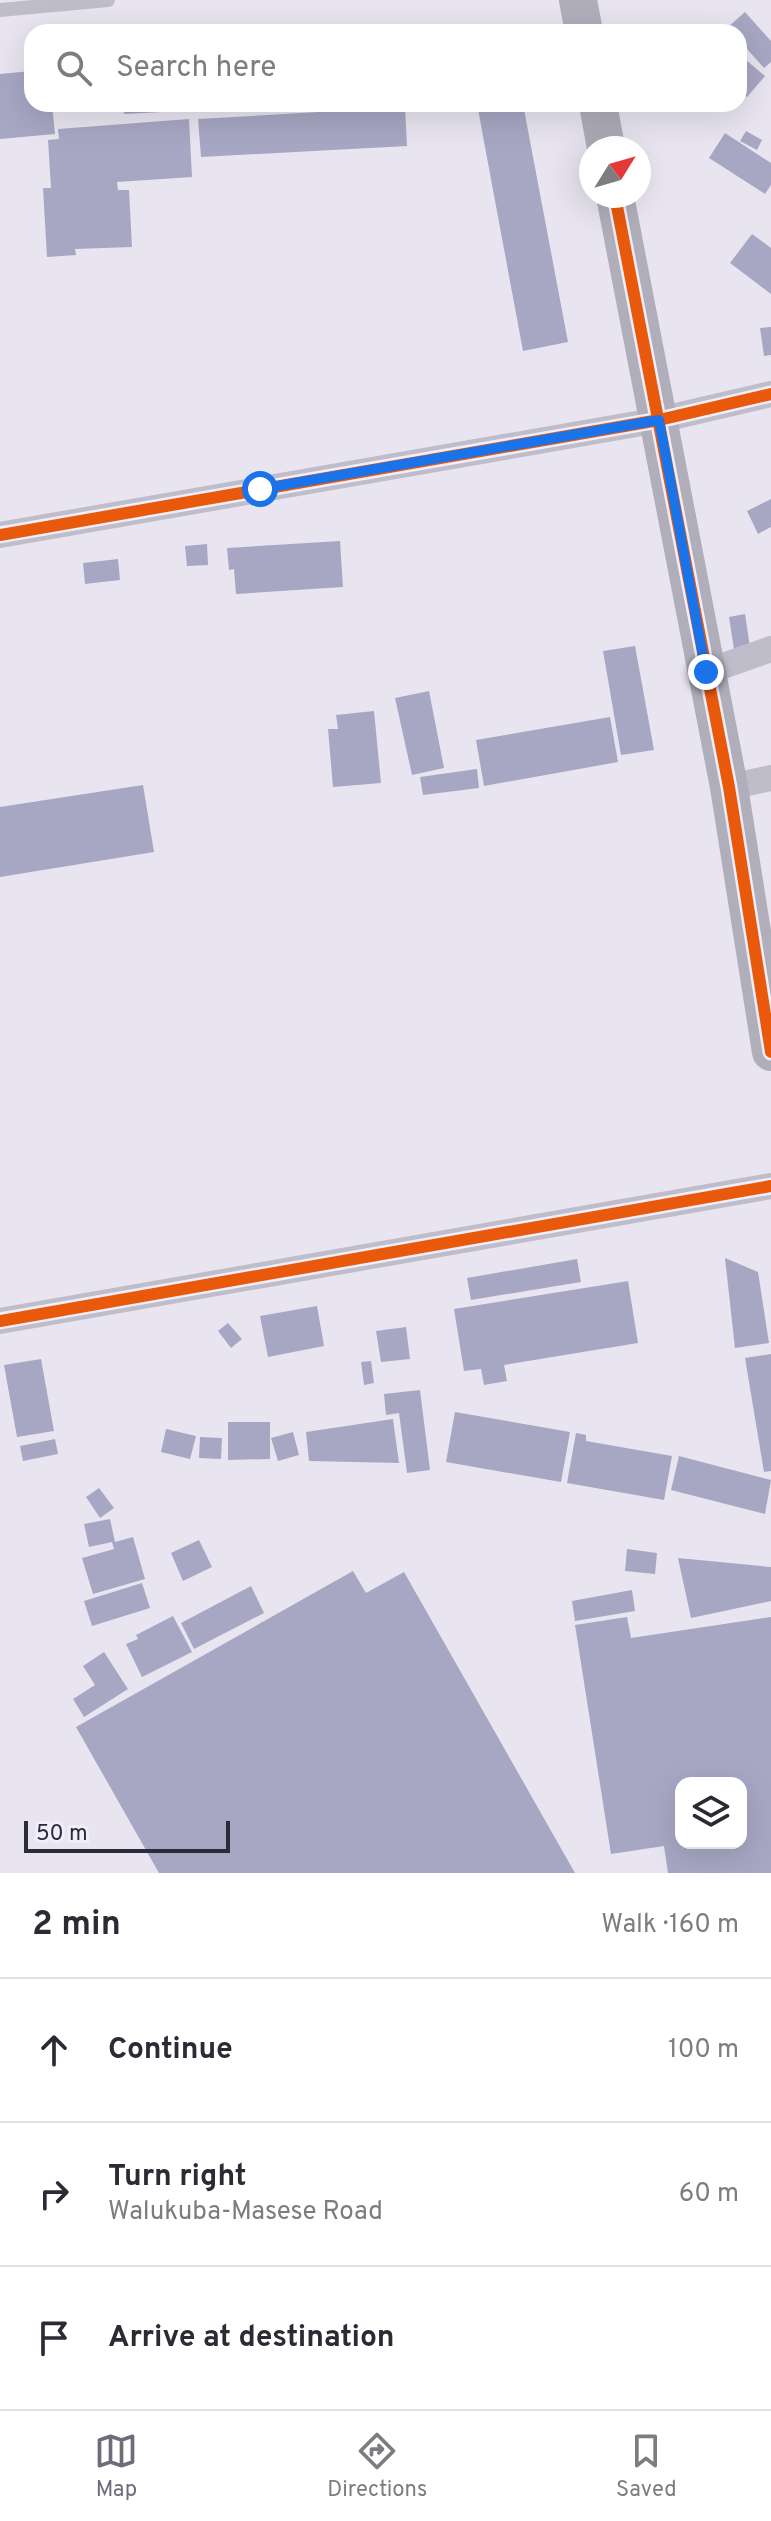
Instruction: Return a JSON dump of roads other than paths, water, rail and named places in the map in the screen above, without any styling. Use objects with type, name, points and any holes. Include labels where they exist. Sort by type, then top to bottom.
[{"type":"street","points":[[578,0],[582,24]]},
{"type":"street","points":[[599,112],[604,136]]},
{"type":"street","points":[[617,208],[765,978],[771,1052]]},
{"type":"street","points":[[0,535],[659,420],[771,394]]},
{"type":"street","points":[[706,672],[771,649]]},
{"type":"street","points":[[729,787],[771,778]]},
{"type":"street","points":[[0,1321],[771,1186]]},
{"type":"lane","points":[[0,10],[108,0]]}]
